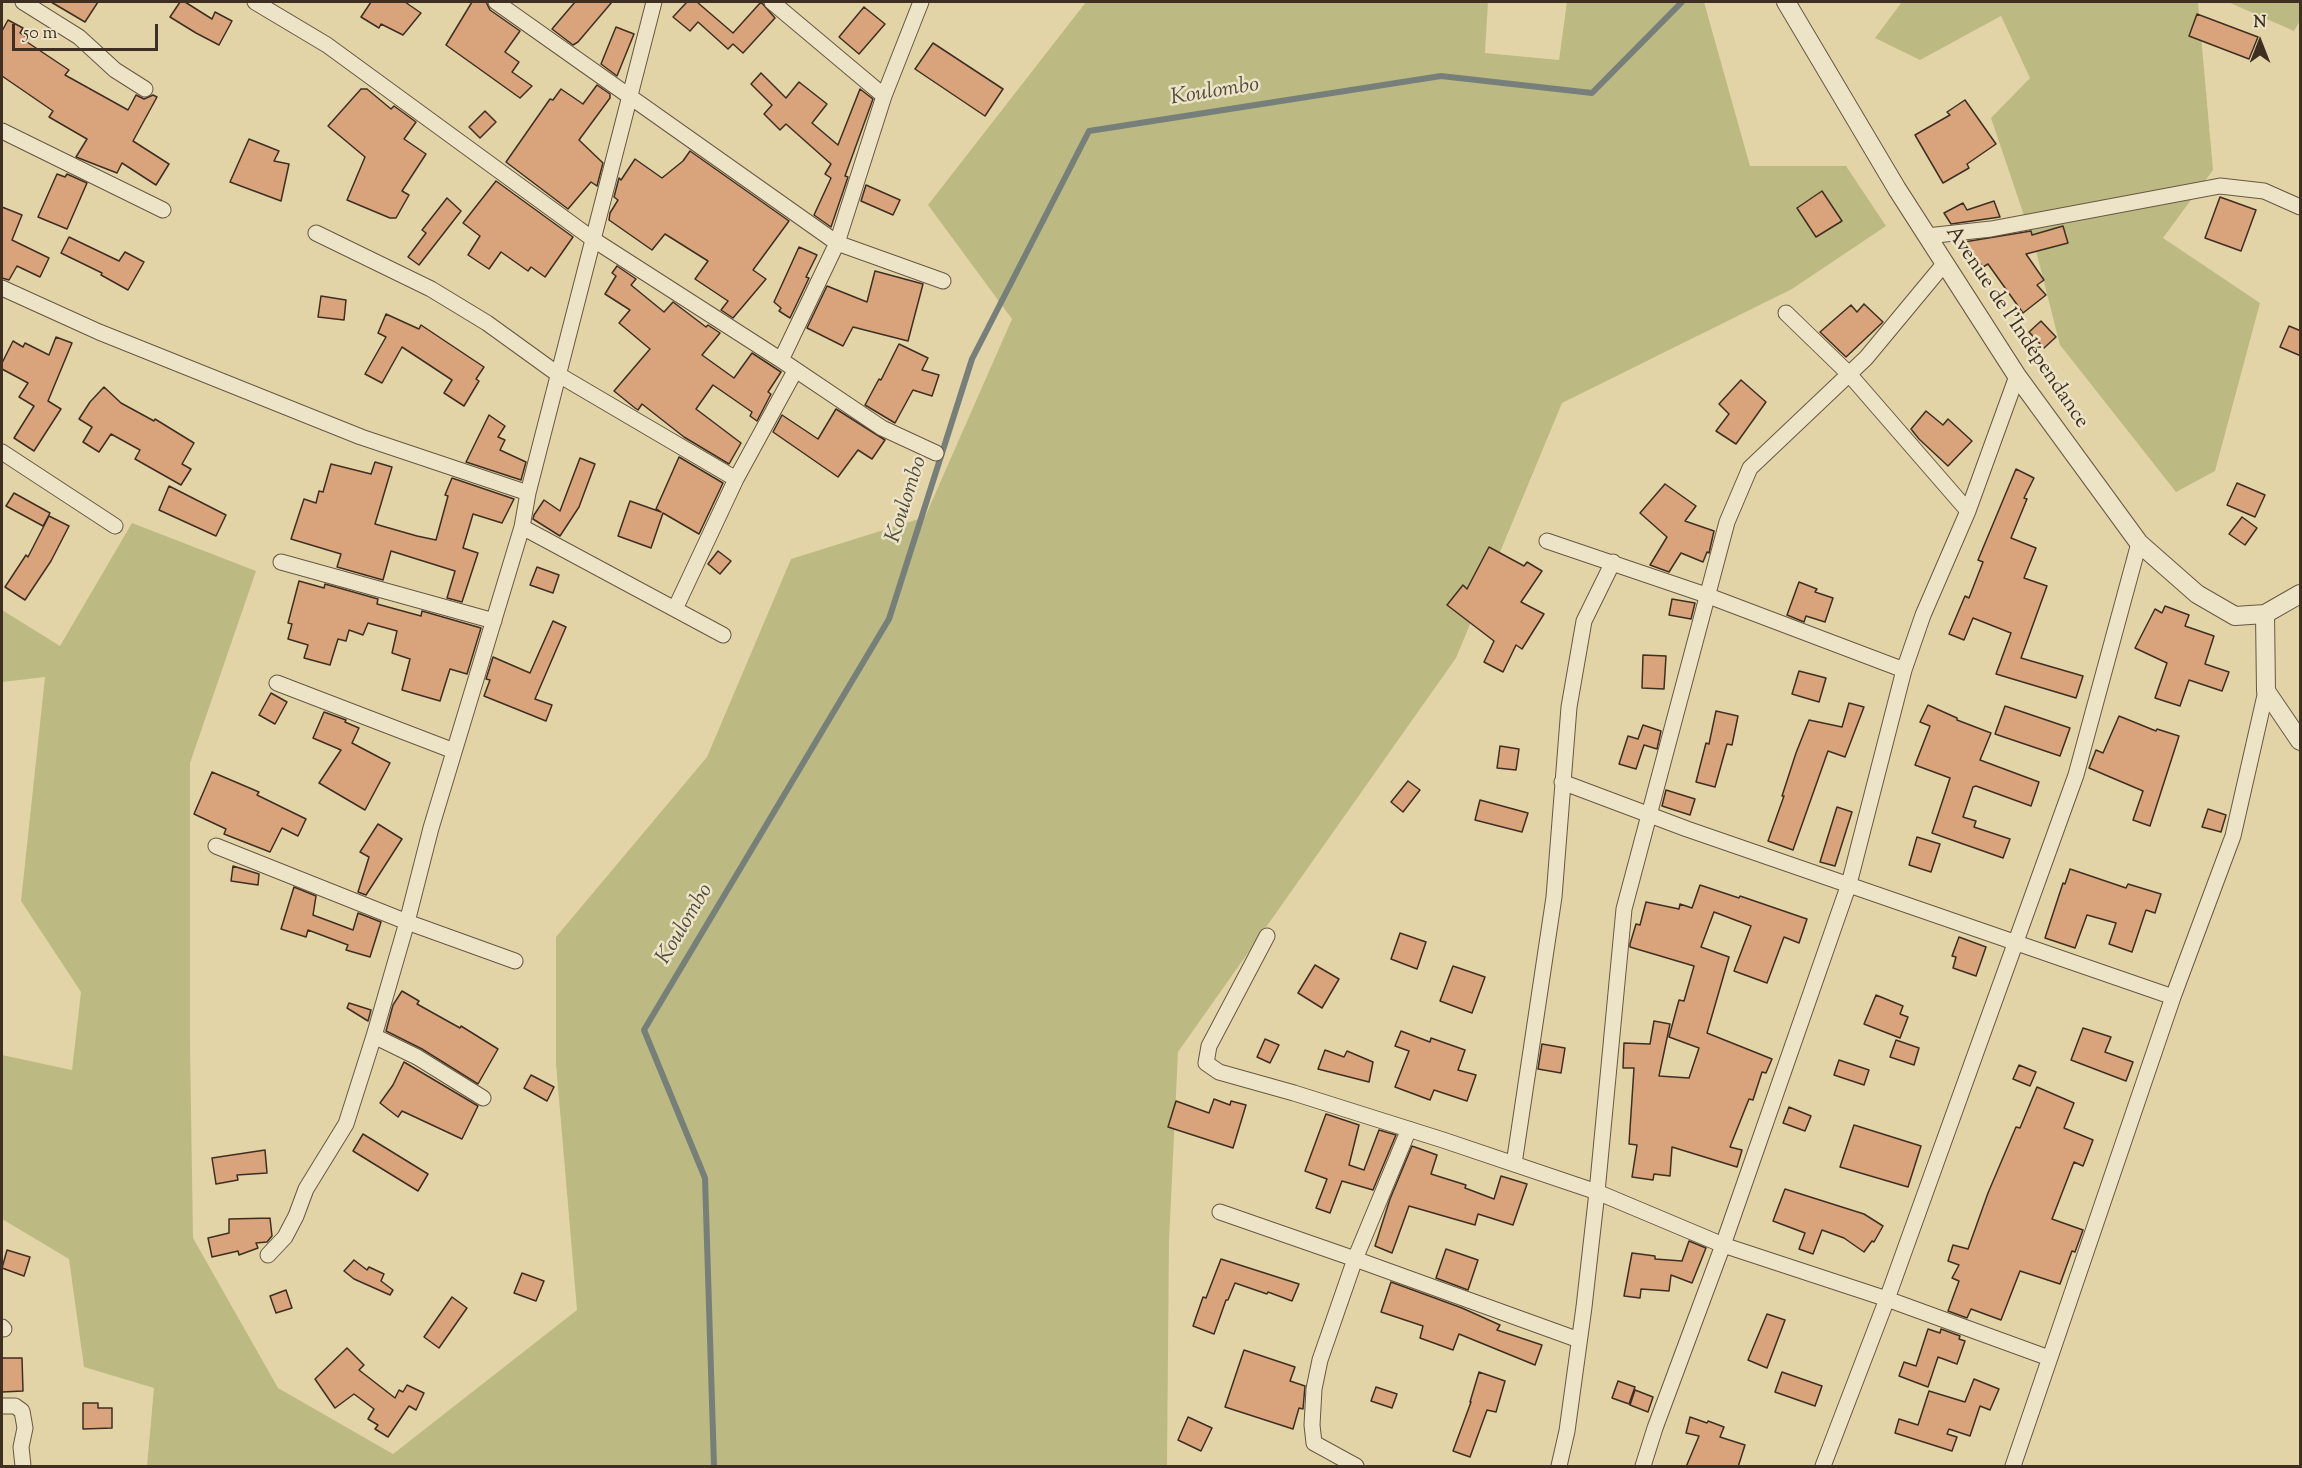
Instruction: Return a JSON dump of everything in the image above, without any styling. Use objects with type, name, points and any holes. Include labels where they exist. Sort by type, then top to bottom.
[{"type":"street","points":[[23,2],[79,37],[116,70],[145,89]]},
{"type":"street","points":[[255,2],[327,45],[594,240],[882,428],[936,453]]},
{"type":"street","points":[[496,2],[837,243],[943,280]]},
{"type":"street","points":[[268,1255],[285,1237],[296,1216],[306,1188],[346,1124],[374,1036],[431,828],[522,527],[528,493],[654,2]]},
{"type":"street","points":[[772,2],[884,96]]},
{"type":"street","points":[[781,360],[837,243],[884,96],[921,2]]},
{"type":"street","name":"Avenue de l'Indépendance","points":[[1786,2],[1897,189],[2017,376],[2139,543],[2169,572],[2197,594],[2235,616],[2265,614]]},
{"type":"street","points":[[2,131],[163,210]]},
{"type":"street","points":[[1927,236],[1991,229],[2220,186],[2264,192],[2301,207]]},
{"type":"street","points":[[316,233],[431,289],[487,323],[559,375],[736,479]]},
{"type":"street","points":[[1560,1467],[1567,1431],[1597,1192],[1624,909],[1727,522],[1750,468],[1866,358],[1944,264]]},
{"type":"street","points":[[2,288],[99,332],[362,437],[528,493]]},
{"type":"street","points":[[1786,313],[1849,374],[1968,511]]},
{"type":"street","points":[[675,609],[736,479],[795,370]]},
{"type":"street","points":[[1643,1467],[1654,1428],[1724,1245],[1849,884],[1904,670],[1923,615],[1968,511],[2017,376]]},
{"type":"street","points":[[2,452],[115,526]]},
{"type":"street","points":[[522,527],[723,635]]},
{"type":"street","points":[[1547,541],[1706,595],[1904,670]]},
{"type":"street","points":[[1823,1467],[1887,1299],[2076,775],[2139,543]]},
{"type":"street","points":[[281,562],[494,621]]},
{"type":"street","points":[[1514,1164],[1554,897],[1569,707],[1584,621],[1613,562]]},
{"type":"street","points":[[2013,1467],[2173,997],[2233,836],[2266,691],[2265,614],[2301,594]]},
{"type":"street","points":[[277,683],[454,751]]},
{"type":"street","points":[[2266,691],[2301,741]]},
{"type":"street","points":[[1562,782],[1649,815],[2173,997]]},
{"type":"street","points":[[216,846],[407,922],[515,961]]},
{"type":"street","points":[[1267,936],[1209,1046],[1206,1063],[1219,1072],[1409,1130],[1597,1192],[1724,1245],[1887,1299],[2049,1358]]},
{"type":"street","points":[[374,1036],[417,1057],[483,1098]]},
{"type":"street","points":[[1356,1467],[1314,1443],[1312,1437],[1314,1389],[1320,1360],[1355,1258],[1409,1130]]},
{"type":"street","points":[[1221,1212],[1579,1340]]},
{"type":"street","points":[[2,1406],[15,1406],[22,1411],[23,1467]]},
{"type":"shaded area","points":[[1086,2],[1488,2],[1485,53],[1559,60],[1567,2],[1704,2],[1750,166],[1846,166],[1886,226],[1792,289],[1562,403],[1456,658],[1178,1052],[1169,1241],[1167,1466],[147,1466],[154,1388],[84,1367],[69,1259],[2,1219],[2,1055],[72,1070],[81,992],[21,901],[45,677],[2,682],[2,610],[60,646],[132,523],[256,571],[190,763],[193,1238],[278,1388],[393,1454],[577,1310],[556,1064],[556,937],[707,757],[791,559],[925,517],[1012,319],[928,205]]},
{"type":"shaded area","points":[[1902,2],[2198,2],[2213,170],[2163,238],[2260,303],[2215,471],[2176,492],[2060,345],[2036,251],[1991,118],[2030,78],[2001,16],[1920,60],[1875,38]]},
{"type":"shaded area","points":[[2228,2],[2300,2],[2300,21],[2294,31]]},
{"type":"building","points":[[51,2],[98,2],[85,22]]},
{"type":"building","points":[[180,2],[185,2],[212,19],[215,12],[232,21],[219,45],[170,17]]},
{"type":"building","points":[[371,2],[405,2],[421,13],[403,35],[381,24],[379,28],[361,17]]},
{"type":"building","points":[[472,2],[486,2],[490,10],[520,31],[505,52],[519,62],[512,72],[532,86],[520,98],[446,45]]},
{"type":"building","points":[[575,2],[612,2],[573,45],[552,29]]},
{"type":"building","points":[[687,2],[697,2],[733,33],[761,2],[775,18],[743,53],[733,44],[728,49],[698,22],[690,31],[673,17]]},
{"type":"building","points":[[864,7],[885,24],[859,54],[839,37]]},
{"type":"building","points":[[2197,14],[2258,37],[2249,59],[2189,36]]},
{"type":"building","points":[[8,20],[23,28],[20,33],[29,39],[27,42],[69,70],[65,75],[128,110],[136,95],[144,99],[153,95],[157,97],[133,141],[169,164],[156,185],[122,163],[117,173],[76,157],[87,139],[49,117],[53,111],[2,76],[2,31]]},
{"type":"building","points":[[616,27],[634,34],[617,76],[601,64]]},
{"type":"building","points":[[933,43],[1003,89],[985,116],[915,69]]},
{"type":"building","points":[[761,73],[786,98],[799,82],[827,104],[812,123],[838,145],[860,89],[873,99],[845,176],[848,177],[831,227],[814,215],[831,178],[825,174],[831,164],[786,124],[780,130],[764,114],[772,105],[751,84]]},
{"type":"building","points":[[597,85],[610,94],[610,98],[579,140],[603,163],[597,186],[591,182],[568,209],[506,162],[550,99],[553,100],[561,89],[583,104]]},
{"type":"building","points":[[361,89],[367,89],[391,109],[394,106],[416,122],[404,139],[426,154],[402,191],[409,195],[396,218],[390,218],[347,200],[365,157],[328,126]]},
{"type":"building","points":[[1965,100],[1996,144],[1967,164],[1969,168],[1943,183],[1915,135],[1950,115],[1947,112]]},
{"type":"building","points":[[485,111],[496,122],[480,138],[469,127]]},
{"type":"building","points":[[249,139],[279,151],[274,161],[289,164],[281,201],[230,182]]},
{"type":"building","points":[[690,151],[789,221],[753,270],[766,279],[733,318],[721,310],[728,301],[695,279],[708,261],[665,234],[652,250],[609,220],[610,213],[618,200],[614,197],[619,178],[621,180],[635,159],[662,178],[683,161]]},
{"type":"building","points":[[57,174],[65,177],[67,174],[87,183],[67,229],[38,217]]},
{"type":"building","points":[[496,181],[573,237],[545,277],[531,267],[528,271],[501,252],[489,269],[468,255],[480,236],[463,223]]},
{"type":"building","points":[[866,185],[900,200],[893,215],[861,201]]},
{"type":"building","points":[[1822,191],[1842,221],[1816,237],[1797,208]]},
{"type":"building","points":[[2220,197],[2256,210],[2241,251],[2205,238]]},
{"type":"building","points":[[447,198],[461,211],[419,265],[408,257],[426,233],[422,230]]},
{"type":"building","points":[[1994,201],[2000,217],[1951,224],[1944,213],[1963,203],[1967,210]]},
{"type":"building","points":[[2,207],[22,215],[12,240],[49,258],[40,277],[17,266],[9,280],[2,278]]},
{"type":"building","points":[[2063,226],[2068,243],[2026,254],[2044,280],[2037,285],[2046,295],[2023,313],[1988,264],[1983,267],[1964,242],[2031,231],[2032,235]]},
{"type":"building","points":[[69,237],[119,261],[125,252],[144,262],[128,290],[101,275],[102,273],[61,253]]},
{"type":"building","points":[[799,247],[817,255],[790,318],[779,311],[781,308],[774,302]]},
{"type":"building","points":[[617,266],[636,279],[631,285],[664,312],[673,302],[706,327],[708,325],[720,333],[702,355],[734,378],[752,353],[781,372],[768,392],[771,394],[757,421],[750,416],[752,412],[713,385],[696,409],[741,443],[729,464],[684,437],[642,404],[638,410],[614,391],[650,349],[619,323],[630,310],[605,294],[616,276],[612,273]]},
{"type":"building","points":[[875,271],[923,284],[908,341],[853,327],[843,346],[807,328],[827,286],[867,302]]},
{"type":"building","points":[[321,296],[346,300],[344,320],[318,317]]},
{"type":"building","points":[[1864,304],[1883,322],[1846,357],[1820,332],[1851,305],[1857,312]]},
{"type":"building","points":[[386,314],[419,329],[421,325],[484,367],[476,379],[479,381],[464,406],[444,393],[452,380],[402,347],[382,383],[365,374],[386,337],[378,333]]},
{"type":"building","points":[[2041,321],[2056,337],[2044,348],[2029,332]]},
{"type":"building","points":[[2289,326],[2301,331],[2301,356],[2280,347]]},
{"type":"building","points":[[56,337],[72,343],[48,401],[61,409],[34,451],[14,438],[34,406],[19,397],[28,383],[2,369],[2,363],[13,341],[23,347],[25,343],[49,355]]},
{"type":"building","points":[[899,344],[928,358],[922,370],[939,375],[932,396],[913,390],[895,423],[865,405],[879,379],[881,380]]},
{"type":"building","points":[[1741,380],[1766,402],[1736,444],[1716,431],[1729,414],[1719,404]]},
{"type":"building","points":[[104,387],[121,403],[154,421],[155,419],[194,443],[182,464],[191,469],[181,485],[135,459],[140,450],[111,434],[99,452],[83,442],[92,427],[79,419]]},
{"type":"building","points":[[836,409],[885,440],[872,459],[858,450],[838,477],[773,432],[782,415],[818,439]]},
{"type":"building","points":[[1926,411],[1943,425],[1948,419],[1972,441],[1948,466],[1911,429]]},
{"type":"building","points":[[489,415],[505,426],[498,437],[505,440],[500,450],[526,462],[521,480],[466,462]]},
{"type":"building","points":[[679,457],[723,483],[699,534],[663,513],[651,548],[618,536],[630,501],[661,512],[656,509]]},
{"type":"building","points":[[580,458],[595,464],[579,507],[560,536],[533,519],[534,515],[544,500],[560,511]]},
{"type":"building","points":[[375,462],[392,467],[375,524],[417,536],[436,540],[448,496],[445,495],[452,478],[514,499],[502,523],[473,514],[463,548],[478,553],[462,602],[447,598],[455,571],[391,551],[383,580],[337,567],[341,554],[291,539],[304,499],[316,503],[319,491],[323,492],[331,464],[371,474]]},
{"type":"building","points":[[2016,469],[2034,478],[2024,498],[2027,499],[2011,538],[2036,548],[2024,578],[2047,586],[2021,658],[2083,676],[2076,698],[1996,674],[2011,633],[1973,618],[1964,640],[1949,634],[1965,596],[1969,598],[1983,562],[1978,560]]},
{"type":"building","points":[[2237,483],[2265,495],[2255,517],[2227,505]]},
{"type":"building","points":[[1665,484],[1696,506],[1685,521],[1714,531],[1709,553],[1707,552],[1703,562],[1681,553],[1669,572],[1650,565],[1667,537],[1640,513]]},
{"type":"building","points":[[169,486],[226,515],[216,536],[159,510]]},
{"type":"building","points":[[14,493],[50,513],[43,526],[6,506]]},
{"type":"building","points":[[49,516],[69,526],[51,561],[25,600],[5,587],[26,555],[28,557]]},
{"type":"building","points":[[2242,517],[2257,528],[2245,545],[2229,534]]},
{"type":"building","points":[[1489,547],[1524,566],[1527,562],[1542,571],[1521,602],[1544,614],[1522,649],[1516,645],[1503,672],[1484,662],[1494,641],[1447,605],[1463,585],[1467,589]]},
{"type":"building","points":[[718,551],[731,561],[720,574],[708,564]]},
{"type":"building","points":[[537,567],[559,575],[553,593],[530,585]]},
{"type":"building","points":[[299,581],[324,588],[325,584],[378,599],[377,604],[421,616],[422,611],[481,628],[467,674],[450,669],[440,701],[402,690],[410,659],[392,653],[397,631],[368,623],[363,635],[349,630],[346,641],[338,639],[330,665],[304,658],[308,645],[288,639],[292,624],[288,623]]},
{"type":"building","points":[[1799,582],[1817,589],[1815,592],[1833,598],[1825,622],[1806,616],[1804,622],[1787,615]]},
{"type":"building","points":[[1672,599],[1695,603],[1691,619],[1669,615]]},
{"type":"building","points":[[2165,606],[2189,615],[2185,626],[2214,636],[2205,664],[2229,672],[2222,691],[2189,680],[2180,706],[2155,698],[2167,663],[2135,648],[2155,609],[2162,613]]},
{"type":"building","points":[[553,621],[566,627],[535,699],[552,705],[546,721],[484,696],[490,680],[486,679],[493,657],[530,673]]},
{"type":"building","points":[[1643,655],[1666,656],[1664,689],[1642,688]]},
{"type":"building","points":[[1799,671],[1826,678],[1819,702],[1792,694]]},
{"type":"building","points":[[271,693],[287,702],[275,724],[259,715]]},
{"type":"building","points":[[1849,703],[1864,707],[1845,757],[1828,751],[1793,850],[1768,841],[1809,720],[1842,727]]},
{"type":"building","points":[[1928,705],[1957,720],[1991,733],[1980,760],[2039,782],[2031,806],[1976,786],[1973,787],[1963,817],[1976,821],[1974,827],[2010,839],[2003,858],[1932,833],[1950,778],[1915,765],[1930,726],[1920,722]]},
{"type":"building","points":[[2005,706],[2070,728],[2060,756],[1995,734]]},
{"type":"building","points":[[1716,711],[1738,716],[1732,745],[1727,744],[1715,787],[1696,782],[1706,743],[1709,744]]},
{"type":"building","points":[[324,712],[346,720],[345,722],[359,728],[352,743],[390,763],[365,810],[319,783],[341,750],[313,738]]},
{"type":"building","points":[[2119,716],[2156,731],[2157,729],[2179,736],[2150,826],[2133,820],[2143,791],[2089,768],[2096,750],[2103,753]]},
{"type":"building","points":[[1643,725],[1661,731],[1657,749],[1644,745],[1636,769],[1619,764],[1628,736],[1638,739]]},
{"type":"building","points":[[1500,746],[1519,749],[1516,770],[1497,768]]},
{"type":"building","points":[[212,772],[259,792],[257,795],[306,819],[298,836],[282,828],[270,852],[224,834],[226,829],[194,814]]},
{"type":"building","points":[[1408,781],[1420,790],[1403,812],[1391,802]]},
{"type":"building","points":[[1666,790],[1695,799],[1690,815],[1662,806]]},
{"type":"building","points":[[1480,800],[1528,813],[1522,832],[1475,820]]},
{"type":"building","points":[[1837,807],[1852,812],[1835,866],[1820,862]]},
{"type":"building","points":[[2208,809],[2226,815],[2221,832],[2202,827]]},
{"type":"building","points":[[378,824],[402,839],[366,895],[358,892],[369,857],[360,852]]},
{"type":"building","points":[[1917,837],[1940,844],[1931,872],[1909,865]]},
{"type":"building","points":[[233,866],[259,874],[258,885],[231,881]]},
{"type":"building","points":[[2070,869],[2126,888],[2128,884],[2161,894],[2155,913],[2146,910],[2132,952],[2109,944],[2116,923],[2087,915],[2075,948],[2045,938],[2063,883],[2065,884]]},
{"type":"building","points":[[1700,885],[1807,919],[1799,943],[1784,937],[1767,983],[1734,971],[1751,926],[1714,912],[1701,947],[1729,957],[1707,1033],[1772,1059],[1766,1073],[1762,1072],[1753,1100],[1749,1099],[1730,1147],[1742,1150],[1737,1167],[1672,1147],[1670,1176],[1654,1174],[1653,1180],[1632,1177],[1637,1145],[1629,1144],[1634,1068],[1623,1068],[1624,1043],[1650,1044],[1654,1021],[1670,1024],[1659,1076],[1689,1078],[1699,1048],[1669,1037],[1679,1000],[1684,1001],[1694,966],[1630,947],[1630,944],[1636,924],[1640,925],[1646,902],[1679,909],[1680,904],[1692,908]]},
{"type":"building","points":[[294,887],[316,896],[313,915],[353,930],[358,913],[381,922],[370,957],[346,950],[348,945],[308,930],[306,937],[281,929]]},
{"type":"building","points":[[1400,933],[1426,942],[1417,969],[1391,959]]},
{"type":"building","points":[[1959,937],[1986,947],[1976,976],[1953,968],[1956,957],[1952,956]]},
{"type":"building","points":[[1315,965],[1339,979],[1322,1008],[1298,993]]},
{"type":"building","points":[[1453,966],[1485,977],[1472,1013],[1440,1001]]},
{"type":"building","points":[[402,991],[419,1001],[417,1004],[460,1028],[461,1026],[498,1049],[478,1084],[422,1049],[386,1031],[393,1005]]},
{"type":"building","points":[[1876,995],[1903,1006],[1900,1014],[1908,1017],[1900,1038],[1864,1024]]},
{"type":"building","points":[[349,1003],[371,1010],[368,1021],[347,1008]]},
{"type":"building","points":[[2083,1028],[2111,1037],[2105,1052],[2133,1062],[2126,1081],[2071,1060]]},
{"type":"building","points":[[1401,1031],[1430,1042],[1431,1038],[1465,1050],[1458,1070],[1476,1075],[1467,1101],[1434,1090],[1430,1100],[1395,1087],[1409,1051],[1395,1046]]},
{"type":"building","points":[[1265,1039],[1279,1045],[1270,1063],[1257,1057]]},
{"type":"building","points":[[1896,1040],[1919,1048],[1914,1065],[1890,1057]]},
{"type":"building","points":[[1542,1044],[1565,1048],[1561,1073],[1538,1069]]},
{"type":"building","points":[[1325,1050],[1344,1057],[1347,1051],[1373,1062],[1369,1082],[1318,1069]]},
{"type":"building","points":[[1839,1060],[1869,1070],[1864,1085],[1834,1075]]},
{"type":"building","points":[[404,1062],[478,1106],[462,1139],[402,1111],[398,1117],[380,1103],[393,1085]]},
{"type":"building","points":[[2019,1065],[2036,1072],[2030,1086],[2013,1079]]},
{"type":"building","points":[[531,1075],[554,1087],[547,1101],[524,1088]]},
{"type":"building","points":[[2037,1087],[2074,1103],[2064,1128],[2093,1140],[2083,1166],[2074,1162],[2052,1219],[2083,1230],[2075,1252],[2072,1251],[2060,1284],[2020,1271],[2001,1320],[1971,1309],[1967,1318],[1948,1311],[1959,1281],[1952,1278],[1959,1265],[1948,1261],[1953,1245],[1968,1249],[1988,1193],[2016,1127],[2020,1128]]},
{"type":"building","points":[[1214,1099],[1230,1105],[1231,1101],[1246,1105],[1233,1148],[1168,1127],[1176,1101],[1209,1113]]},
{"type":"building","points":[[1789,1107],[1811,1116],[1805,1131],[1783,1123]]},
{"type":"building","points":[[1326,1114],[1359,1125],[1349,1165],[1364,1170],[1379,1130],[1396,1135],[1373,1190],[1342,1181],[1330,1213],[1316,1208],[1327,1179],[1305,1171]]},
{"type":"building","points":[[1854,1125],[1921,1146],[1908,1187],[1840,1167]]},
{"type":"building","points":[[363,1134],[428,1174],[418,1191],[353,1151]]},
{"type":"building","points":[[1412,1146],[1437,1155],[1431,1174],[1466,1185],[1465,1188],[1494,1199],[1501,1176],[1527,1184],[1513,1225],[1478,1214],[1475,1225],[1409,1206],[1392,1253],[1375,1246],[1390,1199]]},
{"type":"building","points":[[265,1150],[267,1173],[237,1175],[238,1180],[216,1184],[212,1158]]},
{"type":"building","points":[[1785,1189],[1864,1214],[1883,1226],[1874,1242],[1872,1241],[1864,1252],[1844,1238],[1822,1230],[1813,1254],[1799,1249],[1805,1233],[1773,1221]]},
{"type":"building","points":[[270,1218],[272,1236],[267,1242],[256,1243],[258,1248],[239,1255],[238,1251],[212,1257],[208,1238],[229,1233],[229,1219]]},
{"type":"building","points":[[1689,1241],[1706,1248],[1692,1283],[1671,1275],[1669,1291],[1641,1289],[1640,1298],[1624,1296],[1632,1253],[1655,1256],[1655,1259],[1682,1261]]},
{"type":"building","points":[[1446,1249],[1478,1260],[1468,1290],[1436,1278]]},
{"type":"building","points":[[7,1250],[30,1257],[24,1276],[2,1268]]},
{"type":"building","points":[[1221,1259],[1299,1284],[1292,1301],[1235,1283],[1226,1300],[1214,1334],[1193,1326],[1203,1297],[1206,1298]]},
{"type":"building","points":[[354,1260],[367,1270],[369,1267],[384,1274],[381,1281],[393,1290],[390,1295],[354,1279],[344,1271]]},
{"type":"building","points":[[522,1273],[544,1281],[536,1301],[514,1293]]},
{"type":"building","points":[[1391,1282],[1462,1308],[1500,1325],[1497,1330],[1542,1345],[1535,1365],[1459,1334],[1453,1350],[1420,1338],[1423,1326],[1381,1312]]},
{"type":"building","points":[[286,1290],[292,1308],[276,1313],[270,1296]]},
{"type":"building","points":[[452,1297],[467,1308],[439,1348],[424,1337]]},
{"type":"building","points":[[1767,1314],[1785,1320],[1767,1368],[1748,1360]]},
{"type":"building","points":[[1928,1329],[1940,1333],[1941,1329],[1960,1336],[1959,1339],[1965,1341],[1957,1364],[1938,1357],[1928,1387],[1899,1376],[1904,1362],[1916,1366]]},
{"type":"building","points":[[347,1348],[364,1365],[359,1370],[395,1398],[399,1390],[403,1392],[407,1385],[424,1393],[416,1410],[409,1406],[388,1437],[375,1429],[378,1425],[368,1419],[374,1409],[354,1394],[335,1408],[315,1379]]},
{"type":"building","points":[[1244,1350],[1295,1367],[1290,1381],[1305,1386],[1303,1409],[1299,1408],[1293,1429],[1225,1407]]},
{"type":"building","points":[[2,1358],[22,1358],[23,1391],[2,1392]]},
{"type":"building","points":[[1479,1372],[1505,1381],[1496,1412],[1487,1410],[1470,1457],[1453,1451]]},
{"type":"building","points":[[1782,1372],[1822,1386],[1815,1406],[1775,1392]]},
{"type":"building","points":[[1974,1379],[1999,1389],[1990,1410],[1980,1406],[1970,1436],[1949,1429],[1947,1434],[1957,1437],[1952,1451],[1895,1433],[1899,1419],[1918,1425],[1929,1391],[1965,1402]]},
{"type":"building","points":[[1618,1381],[1635,1387],[1629,1404],[1612,1398]]},
{"type":"building","points":[[1376,1387],[1397,1394],[1392,1408],[1371,1401]]},
{"type":"building","points":[[1635,1390],[1653,1397],[1648,1412],[1630,1405]]},
{"type":"building","points":[[83,1403],[98,1403],[98,1408],[112,1408],[112,1428],[83,1429]]},
{"type":"building","points":[[1188,1417],[1212,1428],[1201,1451],[1178,1440]]},
{"type":"building","points":[[1690,1417],[1724,1427],[1720,1437],[1745,1445],[1738,1467],[1686,1467],[1699,1436],[1686,1433]]},
{"type":"waterway","name":"Koulombo","points":[[714,1466],[705,1178],[644,1030],[889,619],[972,359],[1089,131],[1441,76],[1592,93],[1682,2]]}]
